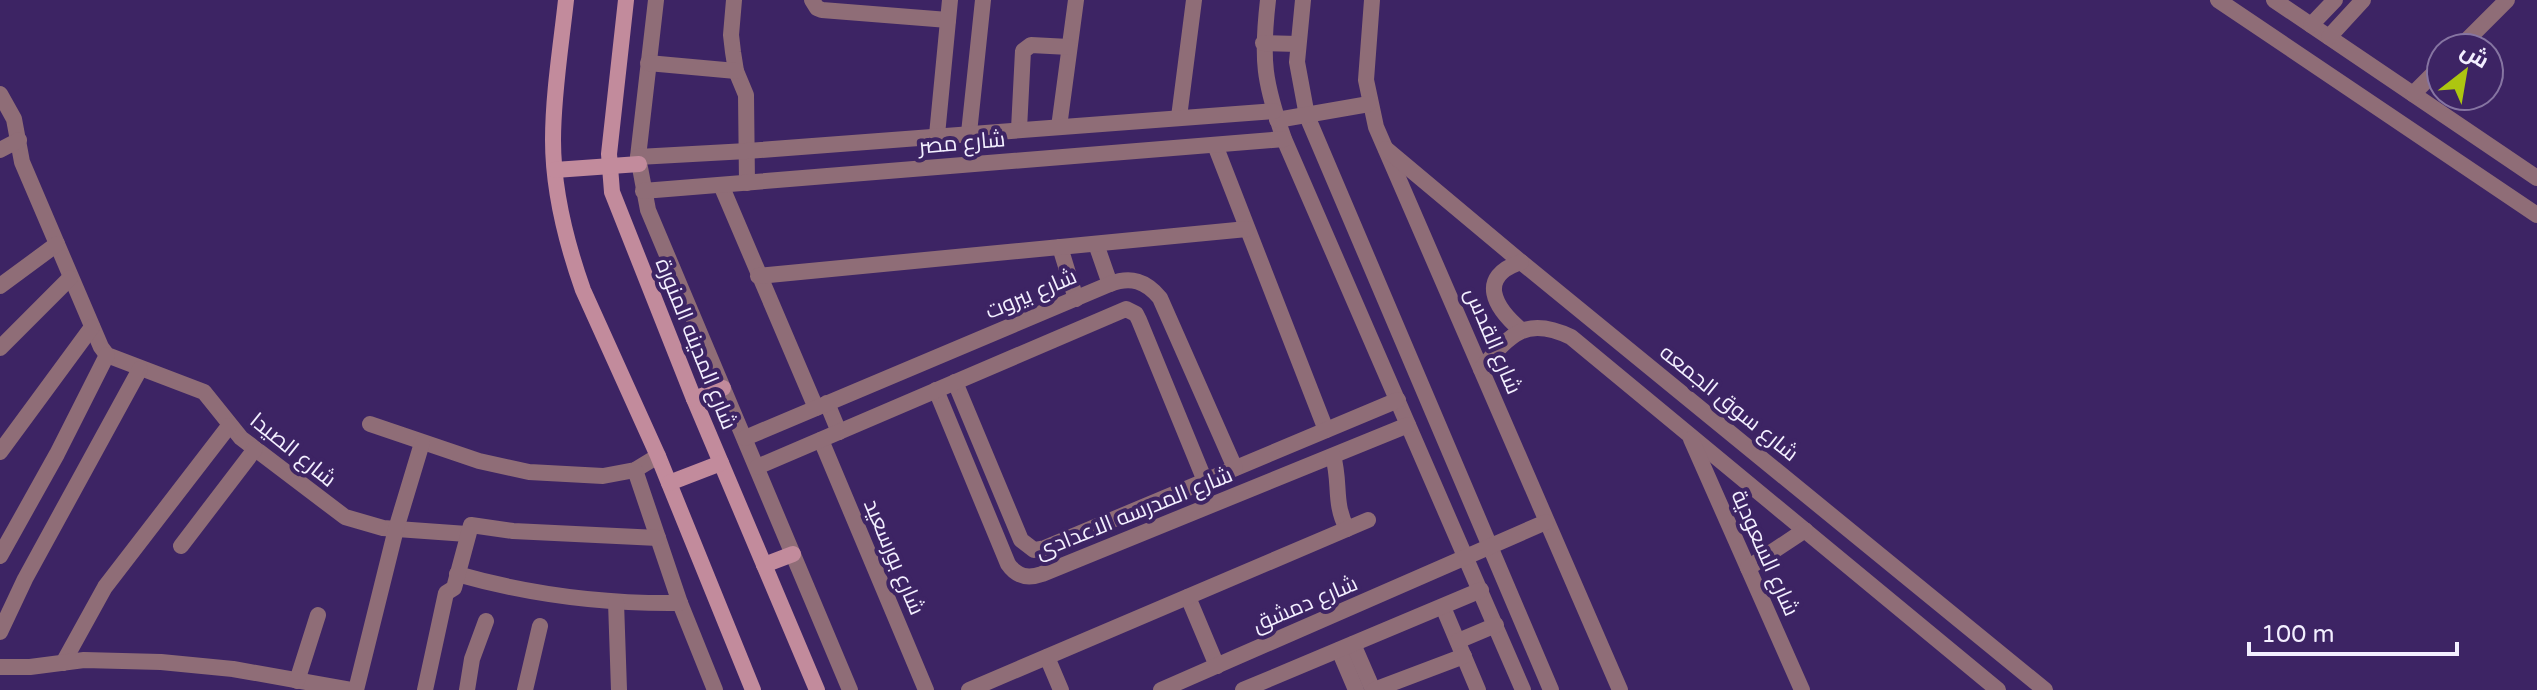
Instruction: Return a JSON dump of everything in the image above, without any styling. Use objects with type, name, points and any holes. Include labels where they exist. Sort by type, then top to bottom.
[{"type":"main road","points":[[566,0],[553,121],[555,170],[566,234],[583,290],[658,456],[753,690]]},
{"type":"main road","name":"شارع المدينه المنورة","points":[[626,0],[609,167],[612,192],[694,399],[817,690]]},
{"type":"main road","points":[[555,170],[609,167],[638,160]]},
{"type":"main road","points":[[694,399],[723,388]]},
{"type":"main road","points":[[669,483],[721,463]]},
{"type":"main road","points":[[764,565],[793,554]]},
{"type":"street","points":[[656,0],[638,160],[643,191],[656,234],[850,690]]},
{"type":"street","points":[[734,0],[731,35],[736,71],[746,95],[747,183]]},
{"type":"street","points":[[812,0],[822,10],[948,20]]},
{"type":"street","points":[[937,135],[950,0]]},
{"type":"street","points":[[969,133],[983,0]]},
{"type":"street","points":[[1059,127],[1076,0]]},
{"type":"street","points":[[1179,117],[1194,0]]},
{"type":"street","points":[[1268,0],[1263,43],[1266,83],[1284,139],[1523,690]]},
{"type":"street","points":[[1303,0],[1298,80],[1307,116],[1551,690]]},
{"type":"street","name":"شارع القدس","points":[[1372,0],[1366,69],[1369,104],[1620,690]]},
{"type":"street","points":[[2218,0],[2537,215]]},
{"type":"street","points":[[2274,0],[2537,178]]},
{"type":"street","points":[[2304,57],[2321,31],[2335,0]]},
{"type":"street","points":[[2321,31],[2363,0]]},
{"type":"street","points":[[2475,32],[2507,0]]},
{"type":"street","points":[[1263,43],[1298,44]]},
{"type":"street","points":[[1019,129],[1023,51],[1031,45],[1069,47]]},
{"type":"street","points":[[648,63],[736,71]]},
{"type":"street","points":[[2413,94],[2425,82]]},
{"type":"street","points":[[0,94],[14,119],[22,162],[70,278],[107,355],[0,556]]},
{"type":"street","name":"شارع مصر","points":[[638,160],[1179,117],[1307,116],[1369,104]]},
{"type":"street","name":"شارع مصر","points":[[643,191],[1284,139]]},
{"type":"street","points":[[0,150],[19,140]]},
{"type":"street","points":[[1215,145],[1326,430]]},
{"type":"street","name":"شارع سوق الجمعه","points":[[1386,149],[2045,690]]},
{"type":"street","points":[[721,185],[758,276],[821,406],[839,432]]},
{"type":"street","points":[[758,276],[1247,229]]},
{"type":"street","points":[[0,286],[57,244]]},
{"type":"street","points":[[1096,244],[1110,284]]},
{"type":"street","points":[[1060,247],[1076,299]]},
{"type":"street","points":[[1521,262],[1501,272],[1494,287],[1494,295],[1503,313],[1521,330]]},
{"type":"street","points":[[0,348],[70,278]]},
{"type":"street","name":"شارع بيروت","points":[[745,438],[1110,284],[1130,279],[1142,282],[1160,298],[1235,468]]},
{"type":"street","points":[[1051,309],[1063,335]]},
{"type":"street","points":[[757,467],[1126,309],[1136,314],[1205,481]]},
{"type":"street","points":[[0,452],[92,327]]},
{"type":"street","points":[[1481,369],[1511,335],[1521,330],[1533,327],[1548,329],[1571,337],[1998,690]]},
{"type":"street","points":[[970,343],[981,371]]},
{"type":"street","name":"شارع الصيدا","points":[[107,355],[198,388],[209,397],[229,426],[255,449],[345,517],[370,526],[467,534],[470,527],[476,524],[513,531],[658,538]]},
{"type":"street","points":[[0,632],[25,579],[140,369]]},
{"type":"street","name":"شارع المدرسه الاعدادى","points":[[955,382],[1021,540],[1029,548],[1039,550],[1398,400]]},
{"type":"street","name":"شارع المدرسه الاعدادى","points":[[936,390],[1008,564],[1013,571],[1027,577],[1042,574],[1408,425]]},
{"type":"street","points":[[370,424],[479,461],[529,472],[603,476],[635,470],[658,456]]},
{"type":"street","points":[[63,663],[105,587],[229,426]]},
{"type":"street","name":"شارع السعودية","points":[[1688,433],[1802,690]]},
{"type":"street","name":"شارع بورسعيد","points":[[821,440],[926,690]]},
{"type":"street","points":[[0,667],[98,660],[185,664],[353,690],[422,443]]},
{"type":"street","points":[[181,546],[255,449]]},
{"type":"street","points":[[1333,456],[1339,479],[1337,503],[1347,529]]},
{"type":"street","points":[[635,470],[680,603],[715,690]]},
{"type":"street","points":[[969,690],[1368,520]]},
{"type":"street","name":"شارع دمشق","points":[[1161,690],[1546,522]]},
{"type":"street","points":[[1748,568],[1805,530]]},
{"type":"street","points":[[425,690],[446,593],[454,588],[467,534]]},
{"type":"street","points":[[457,574],[551,596],[616,602],[680,603]]},
{"type":"street","points":[[1248,689],[1481,590]]},
{"type":"street","points":[[1188,597],[1217,666]]},
{"type":"street","points":[[616,602],[619,690]]},
{"type":"street","points":[[1443,607],[1478,690]]},
{"type":"street","points":[[297,681],[318,615]]},
{"type":"street","points":[[467,690],[472,659],[486,621]]},
{"type":"street","points":[[1346,647],[1373,690],[1413,684],[1496,625]]},
{"type":"street","points":[[525,690],[540,626]]},
{"type":"street","points":[[1346,647],[1356,690]]},
{"type":"street","points":[[1047,657],[1061,690]]}]
